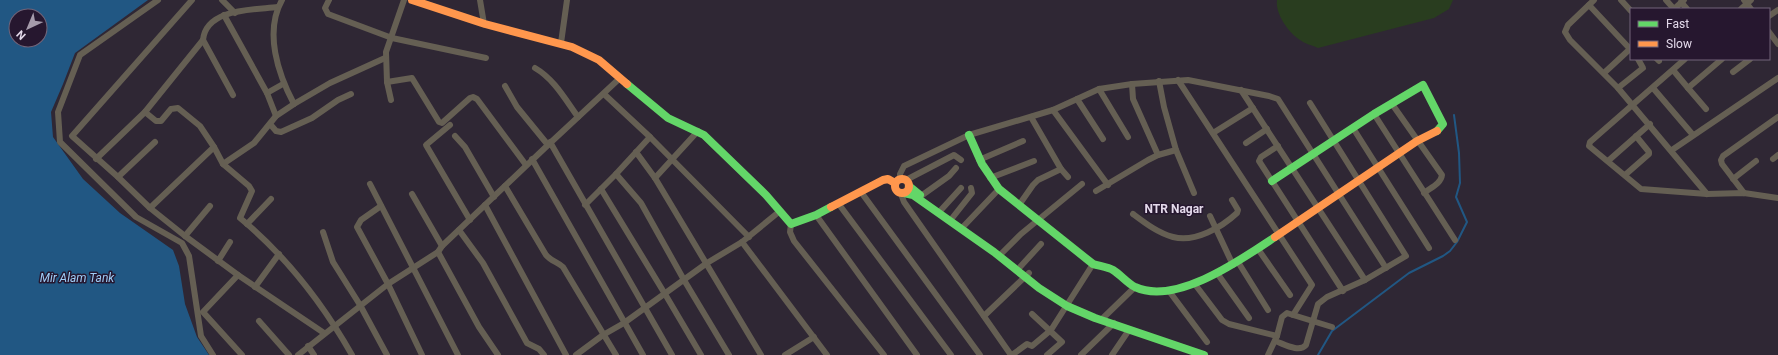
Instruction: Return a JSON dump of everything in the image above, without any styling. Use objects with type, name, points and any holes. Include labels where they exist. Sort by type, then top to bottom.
[{"type":"main road","points":[[412,0],[484,24],[561,43],[599,60],[668,118],[698,131],[761,190],[791,224],[816,215],[888,179],[921,196],[953,218],[962,227],[1027,276],[1049,289],[1084,314],[1102,319],[1186,353],[1204,355]]},
{"type":"main road","points":[[969,135],[979,160],[999,189],[1093,264],[1112,269],[1135,287],[1154,292],[1169,291],[1194,283],[1236,264],[1417,141],[1442,128],[1443,124],[1423,85],[1374,114],[1272,181]]},
{"type":"main road","points":[[903,186],[913,195],[1002,252],[1020,267],[1027,276]]},
{"type":"street","points":[[158,0],[80,55],[58,112],[60,142],[136,217],[182,243],[190,256],[201,336],[213,355]]},
{"type":"street","points":[[192,0],[72,136],[150,208],[185,236],[255,287],[324,333]]},
{"type":"street","points":[[222,0],[236,13]]},
{"type":"street","points":[[282,0],[278,7],[274,32],[275,57],[283,84],[294,104]]},
{"type":"street","points":[[329,0],[324,8],[328,14],[392,38],[486,58]]},
{"type":"street","points":[[391,100],[387,82],[385,58],[404,0]]},
{"type":"street","points":[[480,0],[484,24]]},
{"type":"street","points":[[561,43],[567,0]]},
{"type":"street","points":[[1594,0],[1568,25],[1565,32],[1570,40],[1604,73],[1631,105],[1650,124],[1707,194]]},
{"type":"street","points":[[1621,0],[1630,10]]},
{"type":"street","points":[[1666,0],[1673,8]]},
{"type":"street","points":[[1589,5],[1630,48]]},
{"type":"street","points":[[96,159],[145,112],[203,40],[204,33],[216,18],[224,15],[278,7]]},
{"type":"street","points":[[224,15],[267,93],[276,116]]},
{"type":"street","points":[[1770,33],[1776,42]]},
{"type":"street","points":[[203,40],[233,95]]},
{"type":"street","points":[[1604,73],[1630,50]]},
{"type":"street","points":[[223,164],[254,143],[276,116],[294,104],[330,83],[385,58]]},
{"type":"street","points":[[1618,88],[1643,68],[1639,60]]},
{"type":"street","points":[[1685,60],[1590,142],[1589,146],[1591,149],[1641,188],[1707,194],[1744,193],[1778,198]]},
{"type":"street","points":[[1688,88],[1721,60]]},
{"type":"street","points":[[1733,72],[1749,60]]},
{"type":"street","points":[[535,68],[544,73],[554,83],[578,117]]},
{"type":"street","points":[[1673,70],[1706,109]]},
{"type":"street","points":[[387,82],[412,78],[439,122],[442,123],[470,98],[473,97],[477,99],[526,165]]},
{"type":"street","points":[[298,355],[388,284],[438,252],[442,246],[532,159],[620,78]]},
{"type":"street","points":[[1672,150],[1778,78]]},
{"type":"street","points":[[1178,80],[1312,285],[1293,315]]},
{"type":"street","points":[[1093,264],[1069,304],[1051,330],[1032,346],[1026,344],[1011,355],[904,202],[903,186],[900,174],[904,166],[969,135],[1053,110],[1100,89],[1132,84],[1188,80],[1241,90],[1278,99],[1386,268]]},
{"type":"street","points":[[1159,82],[1164,107],[1176,150],[1194,193]]},
{"type":"street","points":[[267,93],[283,84]]},
{"type":"street","points":[[1132,84],[1133,99],[1158,155]]},
{"type":"street","points":[[506,86],[517,107],[549,143],[672,355]]},
{"type":"street","points":[[1653,88],[1693,135]]},
{"type":"street","points":[[1100,89],[1128,138]]},
{"type":"street","points":[[1241,90],[1366,280]]},
{"type":"street","points":[[270,124],[276,131],[281,132],[312,118],[338,100],[351,94]]},
{"type":"street","points":[[604,94],[650,137],[749,237]]},
{"type":"street","points":[[1077,99],[1102,139]]},
{"type":"street","points":[[1194,283],[1222,320],[1229,324],[1276,338],[1299,349],[1304,348],[1306,345],[1318,304],[1327,297],[1366,280],[1406,256],[1310,103]]},
{"type":"street","points":[[1392,104],[1442,175],[1442,179],[1424,193]]},
{"type":"street","points":[[145,112],[156,121],[161,121],[171,109],[178,108],[200,126],[223,164],[249,186],[252,191],[240,218],[279,254],[335,325],[352,355]]},
{"type":"street","points":[[1213,133],[1253,108]]},
{"type":"street","points":[[1053,110],[1108,185]]},
{"type":"street","points":[[1374,114],[1455,240]]},
{"type":"street","points":[[1744,193],[1722,164],[1721,160],[1723,156],[1778,116]]},
{"type":"street","points":[[1031,117],[1061,169],[1068,177]]},
{"type":"street","points":[[1608,161],[1650,124]]},
{"type":"street","points":[[450,125],[426,145],[470,220]]},
{"type":"street","points":[[1353,128],[1429,248]]},
{"type":"street","points":[[1246,143],[1267,129]]},
{"type":"street","points":[[655,178],[698,131]]},
{"type":"street","points":[[455,136],[465,147],[494,197]]},
{"type":"street","points":[[1624,176],[1649,154],[1636,136]]},
{"type":"street","points":[[585,205],[650,137]]},
{"type":"street","points":[[979,160],[1023,141]]},
{"type":"street","points":[[118,177],[155,142]]},
{"type":"street","points":[[1278,146],[1259,159],[1259,162],[1342,291]]},
{"type":"street","points":[[150,208],[214,147]]},
{"type":"street","points":[[1096,191],[1158,155],[1176,150]]},
{"type":"street","points":[[636,152],[655,178],[761,355]]},
{"type":"street","points":[[903,186],[954,155],[961,160]]},
{"type":"street","points":[[532,159],[642,355]]},
{"type":"street","points":[[990,178],[1034,161]]},
{"type":"street","points":[[1733,179],[1756,161]]},
{"type":"street","points":[[921,196],[948,176],[956,168]]},
{"type":"street","points":[[1019,205],[1038,180],[1061,169]]},
{"type":"street","points":[[616,174],[641,203],[684,280],[729,355]]},
{"type":"street","points":[[370,184],[458,355]]},
{"type":"street","points":[[1002,252],[1021,234],[1039,221],[1082,184]]},
{"type":"street","points":[[505,186],[546,255],[550,260],[560,264],[563,267],[616,355]]},
{"type":"street","points":[[941,210],[961,188]]},
{"type":"street","points":[[953,218],[972,193],[971,188]]},
{"type":"street","points":[[601,189],[701,355]]},
{"type":"street","points":[[962,227],[999,189]]},
{"type":"street","points":[[861,192],[980,355]]},
{"type":"street","points":[[412,194],[442,246]]},
{"type":"street","points":[[247,224],[271,199]]},
{"type":"street","points":[[1133,214],[1162,232],[1174,237],[1197,236],[1216,228],[1238,213],[1238,210],[1232,200]]},
{"type":"street","points":[[838,203],[952,355]]},
{"type":"street","points":[[485,205],[566,355]]},
{"type":"street","points":[[185,236],[210,206]]},
{"type":"street","points":[[381,206],[360,220],[357,227],[388,284],[422,355]]},
{"type":"street","points":[[576,355],[585,352],[603,335],[624,323],[707,263],[742,242],[780,211]]},
{"type":"street","points":[[816,215],[917,355]]},
{"type":"street","points":[[1210,216],[1236,264],[1268,310]]},
{"type":"street","points":[[791,224],[790,232],[794,241],[884,355]]},
{"type":"street","points":[[459,230],[483,264],[527,342],[539,349],[544,355]]},
{"type":"street","points":[[323,232],[333,262],[360,305],[387,355]]},
{"type":"street","points":[[218,261],[230,242]]},
{"type":"street","points":[[742,242],[827,355]]},
{"type":"street","points":[[1020,267],[1041,244]]},
{"type":"street","points":[[1258,249],[1290,295]]},
{"type":"street","points":[[438,252],[479,327],[498,355]]},
{"type":"street","points":[[255,287],[279,254]]},
{"type":"street","points":[[1217,273],[1249,318]]},
{"type":"street","points":[[238,275],[203,312],[242,355]]},
{"type":"street","points":[[984,316],[1027,276]]},
{"type":"street","points":[[1102,319],[1135,287]]},
{"type":"street","points":[[1169,291],[1207,342]]},
{"type":"street","points":[[1268,355],[1276,338],[1282,317],[1288,313],[1314,320],[1332,327]]},
{"type":"street","points":[[1032,314],[1051,330],[1062,342],[1047,355]]},
{"type":"street","points":[[259,321],[289,355]]},
{"type":"street","points":[[1082,355],[1114,324]]},
{"type":"street","points":[[1112,355],[1129,330]]},
{"type":"street","points":[[785,355],[814,337]]},
{"type":"street","points":[[308,346],[314,355]]},
{"type":"green space","points":[[1277,0],[1453,0],[1449,9],[1434,18],[1318,48],[1302,41],[1291,33],[1280,17]]},
{"type":"water","name":"Mir Alam Tank","points":[[0,0],[148,0],[75,53],[51,112],[53,137],[83,179],[120,213],[173,250],[179,266],[185,304],[197,337],[209,355],[0,355]]},
{"type":"waterway","points":[[1318,355],[1332,331],[1409,273],[1443,256],[1450,251],[1457,242],[1467,222],[1456,197],[1460,183],[1459,153],[1454,115]]},
{"type":"traffic: fast","points":[[627,84],[668,118],[704,135],[766,195],[791,224],[816,215],[831,207]]},
{"type":"traffic: fast","points":[[1272,181],[1374,114],[1423,85],[1443,124],[1437,131]]},
{"type":"traffic: fast","points":[[969,135],[982,164],[999,189],[1093,264],[1113,270],[1135,287],[1151,291],[1170,290],[1189,285],[1208,277],[1245,257],[1275,237]]},
{"type":"traffic: fast","points":[[909,186],[920,195]]},
{"type":"traffic: fast","points":[[904,193],[913,195],[994,252],[1039,288],[1067,306],[1095,318],[1204,355]]},
{"type":"traffic: slow","points":[[412,0],[485,24],[572,47],[599,60],[627,84]]},
{"type":"traffic: slow","points":[[1275,237],[1417,141],[1437,131]]},
{"type":"traffic: slow","points":[[831,207],[883,180],[888,179],[895,183]]},
{"type":"traffic: slow","points":[[899,179],[905,179],[909,183],[909,186],[909,189],[905,193],[899,193],[895,189],[895,183],[899,179]]},
{"type":"district","name":"NTR Nagar","points":[[1174,209]]}]
